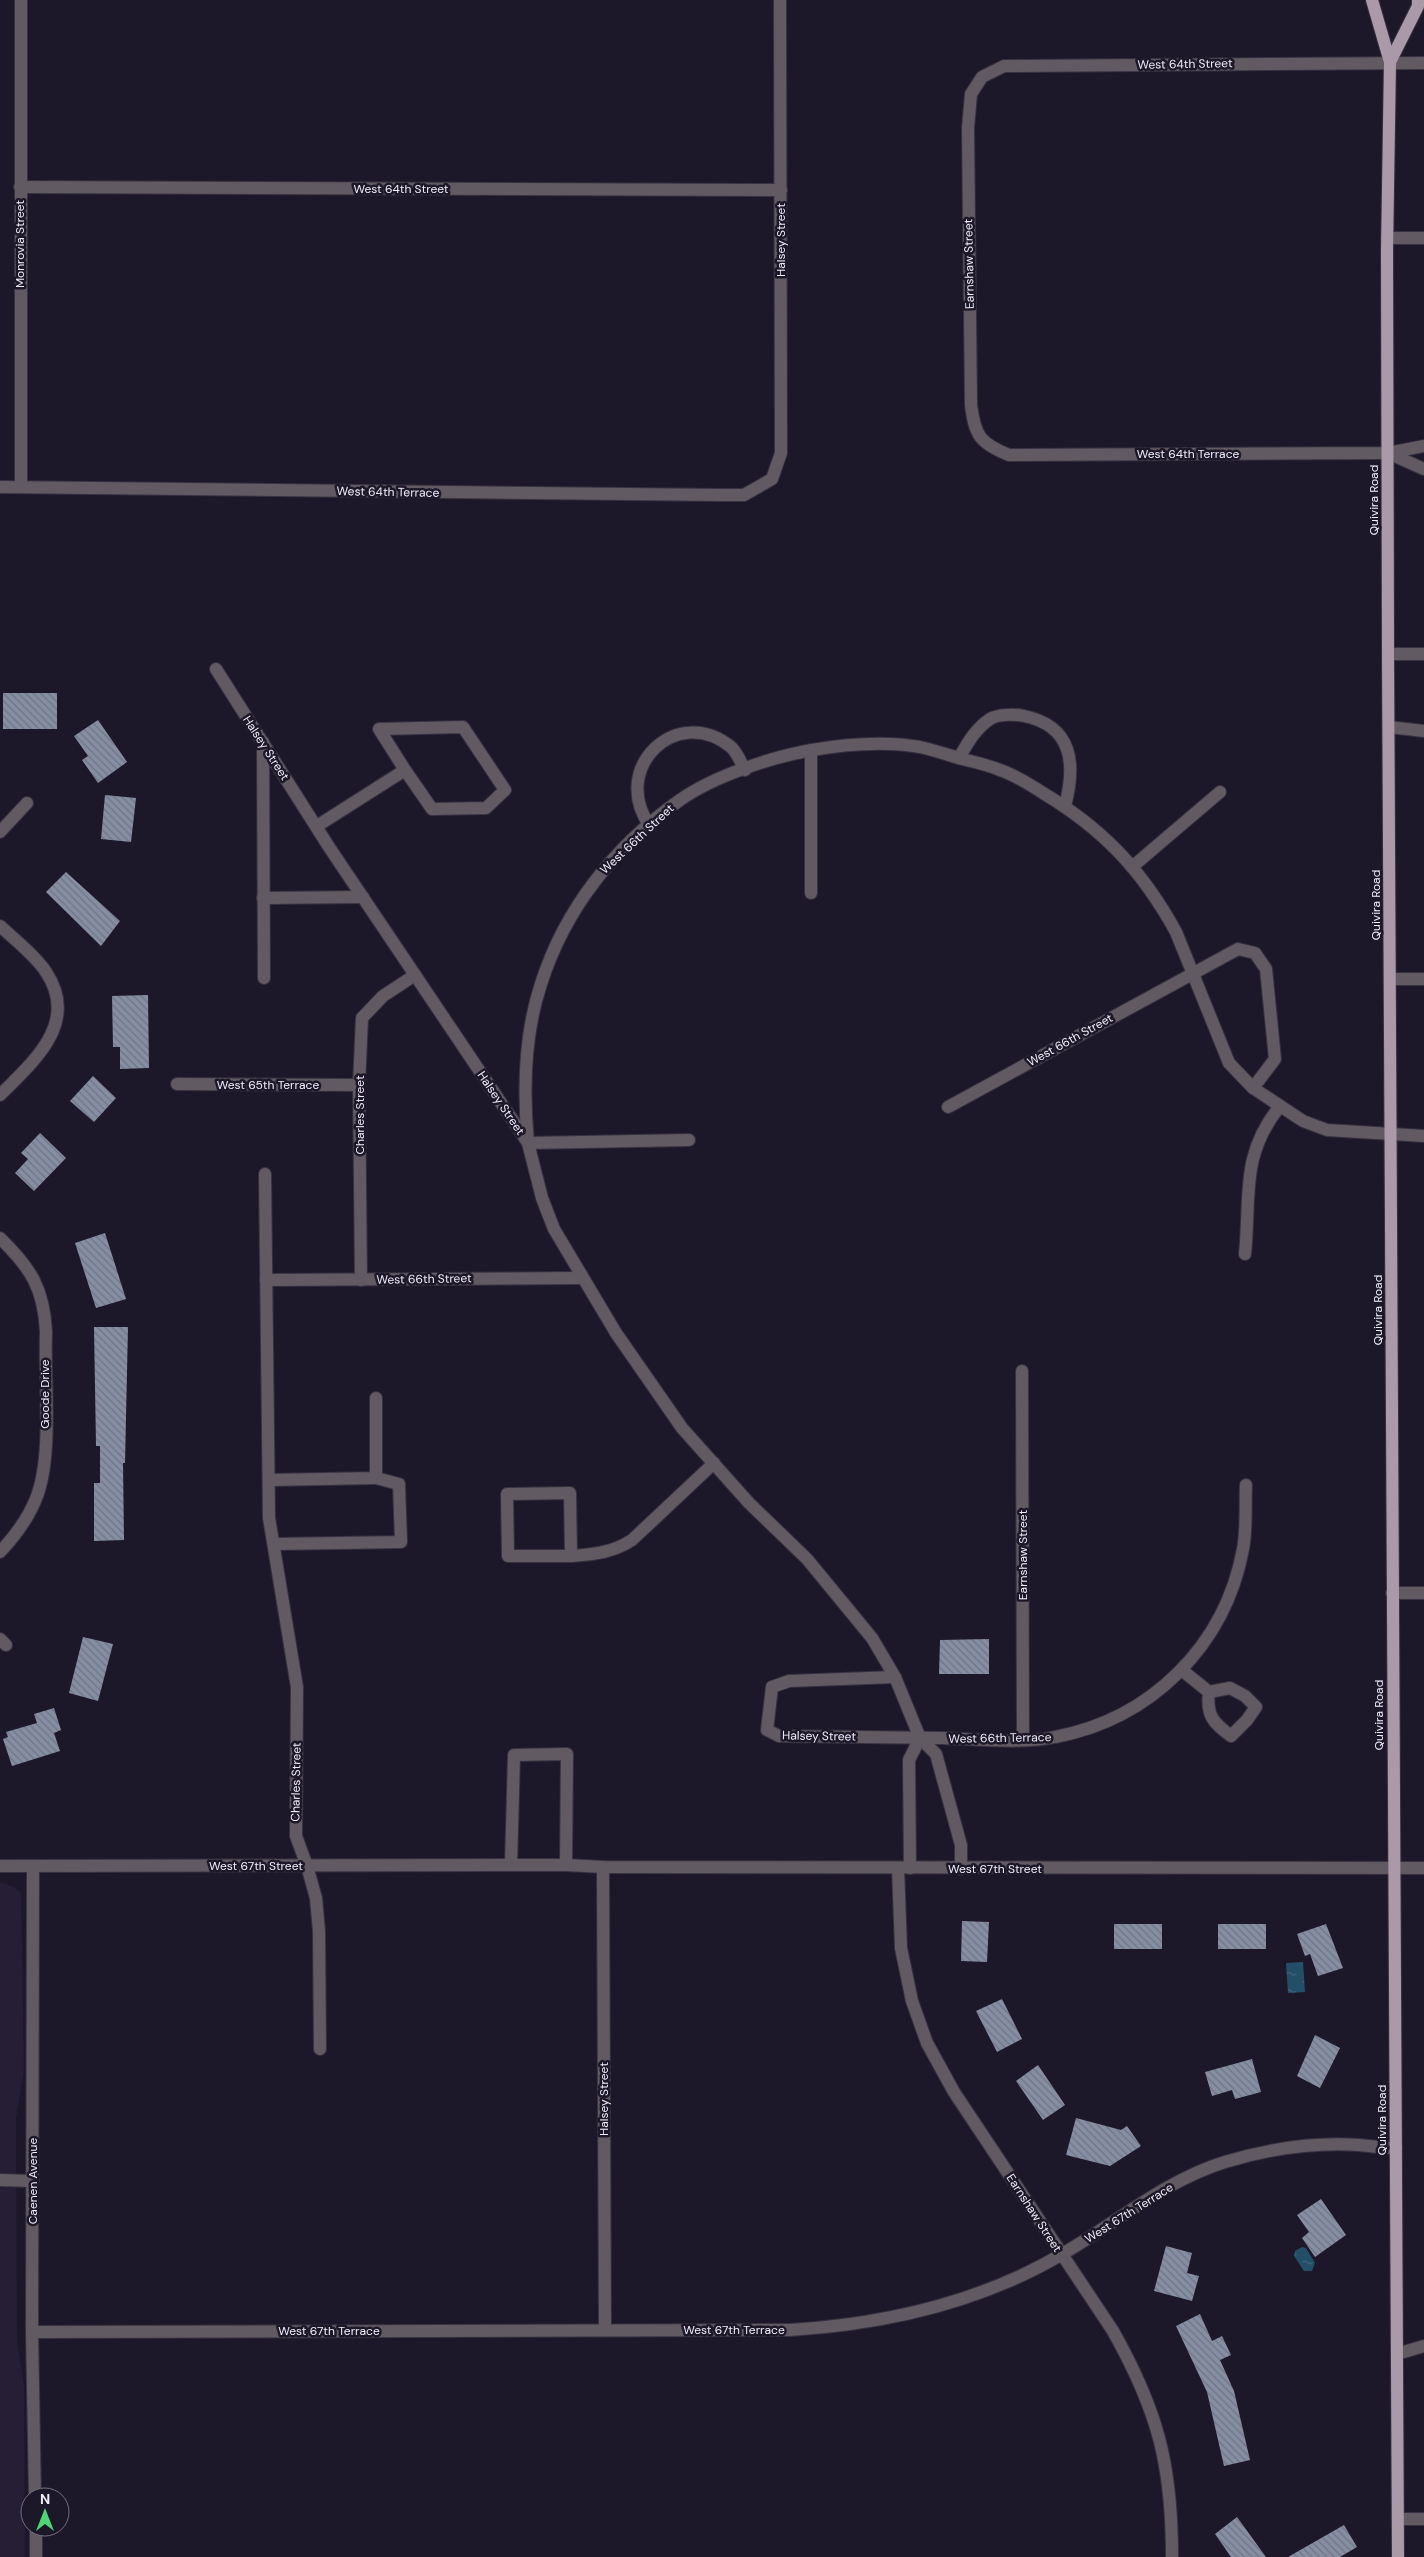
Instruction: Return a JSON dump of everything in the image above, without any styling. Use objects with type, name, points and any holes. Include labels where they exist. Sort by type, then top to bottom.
[{"type":"main road","name":"Quivira Road","points":[[1372,0],[1390,62],[1387,238],[1388,654],[1398,2557]]},
{"type":"main road","name":"Quivira Road","points":[[1390,62],[1418,6],[1418,0]]},
{"type":"street","name":"Monrovia Street","points":[[21,0],[21,487]]},
{"type":"street","name":"Halsey Street","points":[[772,479],[781,453],[782,190],[780,0]]},
{"type":"street","name":"West 64th Street","points":[[982,77],[1004,66],[1424,62]]},
{"type":"street","name":"Earnshaw Street","points":[[982,77],[971,94],[968,128],[970,405],[974,430],[990,448]]},
{"type":"street","name":"West 64th Street","points":[[20,187],[782,190]]},
{"type":"street","points":[[1387,238],[1424,238]]},
{"type":"street","points":[[1388,453],[1424,446]]},
{"type":"street","name":"West 64th Terrace","points":[[990,448],[1009,454],[1388,453]]},
{"type":"street","points":[[1388,453],[1424,470]]},
{"type":"street","name":"West 64th Terrace","points":[[0,487],[744,495],[772,479]]},
{"type":"street","points":[[1388,654],[1424,654]]},
{"type":"street","name":"Halsey Street","points":[[216,669],[363,897],[528,1143],[542,1198],[554,1229],[616,1334],[682,1428],[749,1503],[813,1566],[872,1638],[895,1677],[920,1738],[936,1754],[961,1845],[961,1869]]},
{"type":"street","points":[[958,758],[974,733],[991,718],[1016,714],[1040,719],[1058,731],[1070,753],[1071,782],[1065,806]]},
{"type":"street","points":[[463,727],[505,790],[486,808],[432,809],[405,770],[379,729],[463,727]]},
{"type":"street","points":[[1389,727],[1424,731]]},
{"type":"street","points":[[650,826],[642,815],[636,797],[639,770],[656,745],[676,734],[708,734],[732,747],[745,770]]},
{"type":"street","points":[[263,742],[264,978]]},
{"type":"street","name":"West 66th Street","points":[[528,1143],[524,1099],[527,1051],[531,1021],[540,985],[551,955],[574,909],[601,872],[680,800],[697,790],[783,755],[836,745],[870,744],[918,747],[1008,773],[1065,806],[1111,842],[1165,912],[1229,1063],[1253,1088],[1303,1121],[1327,1130],[1424,1136]]},
{"type":"street","points":[[811,750],[812,893]]},
{"type":"street","points":[[317,826],[405,770]]},
{"type":"street","points":[[1132,867],[1220,792]]},
{"type":"street","points":[[0,832],[27,803]]},
{"type":"street","points":[[263,898],[363,897]]},
{"type":"street","points":[[0,926],[46,971],[56,991],[58,1016],[52,1036],[40,1054],[0,1096]]},
{"type":"street","points":[[1192,972],[1238,949],[1255,953],[1266,969],[1275,1059],[1253,1088]]},
{"type":"street","name":"West 66th Street","points":[[948,1107],[1192,972]]},
{"type":"street","name":"Charles Street","points":[[361,1280],[359,1085],[362,1018],[383,996],[415,975]]},
{"type":"street","points":[[1390,979],[1424,979]]},
{"type":"street","name":"West 65th Terrace","points":[[177,1084],[359,1085]]},
{"type":"street","points":[[1246,1254],[1248,1184],[1254,1150],[1265,1125],[1280,1106]]},
{"type":"street","points":[[528,1143],[689,1140]]},
{"type":"street","name":"Charles Street","points":[[265,1174],[269,1518],[297,1687],[296,1836],[308,1866],[316,1898],[319,1931],[320,2049]]},
{"type":"street","name":"Goode Drive","points":[[0,1238],[29,1268],[40,1292],[46,1332],[45,1464],[38,1494],[28,1516],[16,1535],[0,1552]]},
{"type":"street","name":"West 66th Street","points":[[266,1280],[582,1278]]},
{"type":"street","name":"Earnshaw Street","points":[[1022,1371],[1023,1739]]},
{"type":"street","points":[[376,1398],[376,1478]]},
{"type":"street","points":[[571,1556],[570,1493],[507,1494],[508,1556],[571,1556],[606,1553],[632,1540],[714,1463]]},
{"type":"street","points":[[269,1480],[376,1478],[399,1484],[401,1542],[274,1544]]},
{"type":"street","name":"West 66th Terrace","points":[[920,1738],[1053,1738],[1099,1725],[1138,1706],[1183,1670],[1204,1645],[1220,1615],[1235,1580],[1244,1548],[1246,1485]]},
{"type":"street","points":[[1392,1593],[1424,1593]]},
{"type":"street","points":[[1183,1670],[1210,1692]]},
{"type":"street","name":"Halsey Street","points":[[895,1677],[789,1681],[772,1687],[767,1730],[779,1736],[920,1738]]},
{"type":"street","points":[[904,1868],[909,1760],[920,1738]]},
{"type":"street","points":[[512,1865],[514,1755],[566,1754],[566,1865]]},
{"type":"street","name":"West 67th Street","points":[[0,1866],[566,1865],[603,1867],[961,1869],[1424,1868]]},
{"type":"street","name":"Caenen Avenue","points":[[33,1866],[32,2332],[35,2487]]},
{"type":"street","name":"Halsey Street","points":[[603,1867],[606,2330]]},
{"type":"street","name":"Earnshaw Street","points":[[904,1868],[901,1948],[912,2001],[927,2043],[954,2092],[1113,2330],[1134,2369],[1154,2417],[1167,2466],[1172,2517],[1172,2557]]},
{"type":"street","name":"West 67th Terrace","points":[[32,2332],[790,2330],[841,2326],[896,2318],[959,2301],[1020,2277],[1062,2255],[1165,2190],[1223,2162],[1262,2152],[1306,2146],[1396,2148]]},
{"type":"street","points":[[0,2180],[32,2181]]},
{"type":"street","points":[[1398,2354],[1424,2346]]},
{"type":"street","points":[[1398,2519],[1424,2519]]},
{"type":"street","points":[[36,2537],[36,2557]]},
{"type":"shaded area","points":[[0,1882],[14,1887],[21,1893],[24,2070],[16,2118],[17,2339],[24,2387],[25,2487],[20,2487],[20,2537],[25,2537],[25,2557],[0,2557]]},
{"type":"water","points":[[1303,1962],[1305,1992],[1288,1993],[1286,1963]]},
{"type":"water","points":[[1302,2247],[1306,2248],[1315,2263],[1312,2271],[1304,2271],[1294,2256],[1295,2251]]},
{"type":"building","points":[[3,693],[57,693],[57,729],[3,729]]},
{"type":"building","points":[[98,720],[127,762],[98,783],[82,760],[88,756],[74,736]]},
{"type":"building","points":[[105,795],[136,798],[131,842],[101,839]]},
{"type":"building","points":[[66,872],[120,921],[101,946],[46,892]]},
{"type":"building","points":[[148,995],[149,1068],[120,1069],[120,1047],[113,1047],[112,996]]},
{"type":"building","points":[[93,1076],[116,1098],[94,1122],[70,1101]]},
{"type":"building","points":[[40,1133],[66,1158],[34,1191],[15,1173],[28,1159],[21,1153]]},
{"type":"building","points":[[105,1233],[126,1299],[96,1308],[75,1243]]},
{"type":"building","points":[[94,1327],[128,1327],[125,1463],[123,1463],[124,1540],[94,1541],[94,1483],[100,1483],[100,1446],[96,1446]]},
{"type":"building","points":[[83,1637],[113,1644],[98,1701],[69,1693]]},
{"type":"building","points":[[989,1639],[989,1674],[939,1674],[940,1640]]},
{"type":"building","points":[[54,1708],[61,1730],[54,1733],[60,1751],[12,1766],[3,1739],[8,1737],[6,1732],[37,1723],[34,1714]]},
{"type":"building","points":[[962,1921],[989,1922],[987,1962],[961,1961]]},
{"type":"building","points":[[1114,1924],[1162,1924],[1162,1949],[1114,1949]]},
{"type":"building","points":[[1218,1924],[1266,1924],[1266,1949],[1218,1949]]},
{"type":"building","points":[[1326,1924],[1343,1968],[1318,1976],[1310,1954],[1305,1956],[1297,1934]]},
{"type":"building","points":[[1002,1999],[1022,2039],[997,2052],[976,2011]]},
{"type":"building","points":[[1315,2035],[1340,2048],[1320,2088],[1297,2076]]},
{"type":"building","points":[[1252,2059],[1261,2092],[1235,2099],[1232,2090],[1212,2096],[1205,2072]]},
{"type":"building","points":[[1038,2065],[1065,2105],[1043,2120],[1016,2081]]},
{"type":"building","points":[[1076,2118],[1121,2130],[1127,2126],[1141,2146],[1110,2166],[1066,2155]]},
{"type":"building","points":[[1321,2199],[1346,2235],[1315,2257],[1302,2238],[1309,2232],[1297,2215]]},
{"type":"building","points":[[1166,2246],[1192,2253],[1187,2273],[1199,2276],[1192,2301],[1154,2291]]},
{"type":"building","points":[[1200,2314],[1212,2341],[1222,2336],[1231,2355],[1220,2360],[1234,2391],[1250,2460],[1224,2466],[1207,2392],[1176,2326]]},
{"type":"building","points":[[1237,2517],[1266,2557],[1231,2557],[1215,2534]]},
{"type":"building","points":[[1344,2525],[1357,2547],[1340,2557],[1288,2557]]}]
